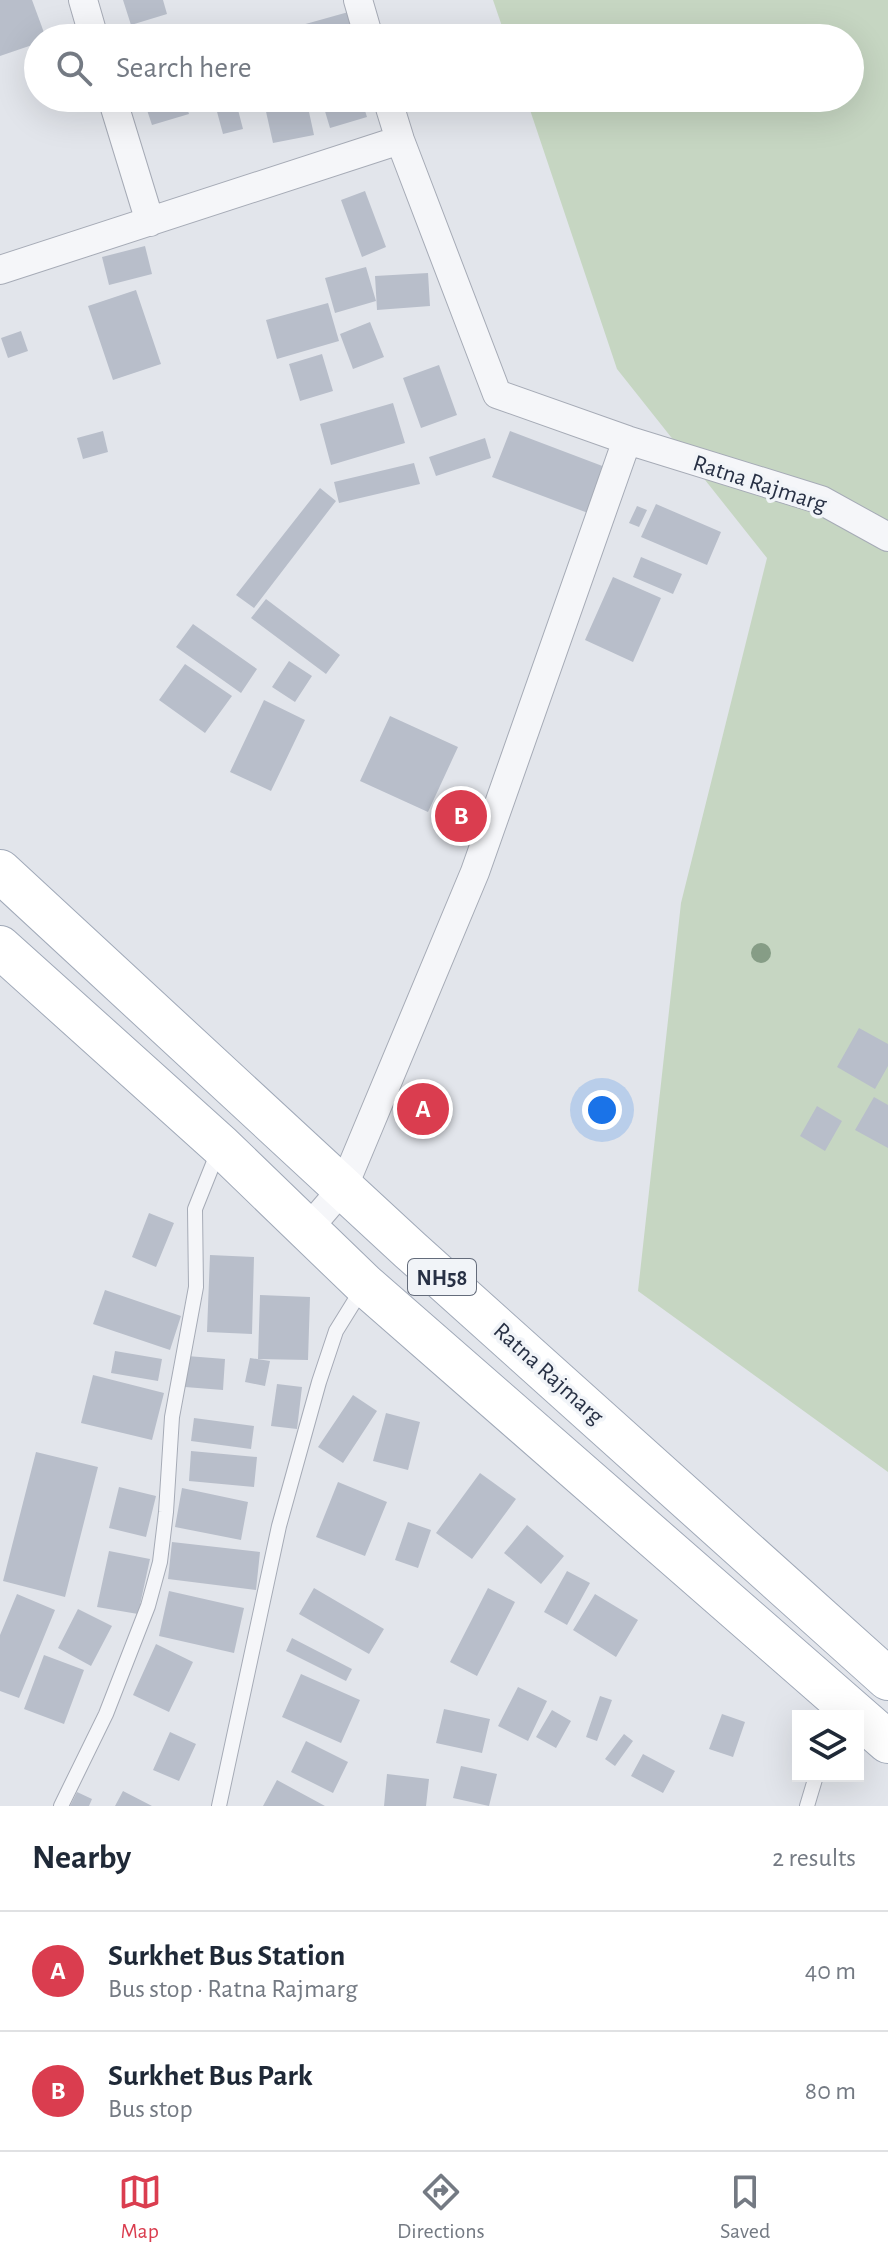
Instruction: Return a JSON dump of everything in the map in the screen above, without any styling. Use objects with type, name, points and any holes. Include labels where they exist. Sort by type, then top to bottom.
[{"type":"main road","name":"Ratna Rajmarg","points":[[0,871],[343,1188],[888,1679]]},
{"type":"main road","name":"NH58","points":[[0,947],[220,1145],[365,1285],[838,1708],[888,1742]]},
{"type":"street","points":[[83,0],[90,24]]},
{"type":"street","points":[[358,0],[365,24]]},
{"type":"street","points":[[116,112],[150,222]]},
{"type":"street","name":"Ratna Rajmarg","points":[[391,112],[497,394],[627,440],[821,500],[888,537]]},
{"type":"street","points":[[0,270],[400,140]]},
{"type":"street","points":[[307,1230],[343,1188],[475,872],[627,440]]},
{"type":"lane","points":[[61,1806],[106,1714],[148,1606],[160,1562],[172,1417],[196,1287],[195,1209],[220,1145]]},
{"type":"lane","points":[[219,1806],[279,1526],[319,1382],[336,1331],[365,1285]]},
{"type":"lane","points":[[807,1806],[814,1782]]},
{"type":"green space","points":[[493,0],[888,0],[888,1472],[638,1291],[681,903],[767,558],[617,369],[531,112],[864,112],[864,24],[501,24]]},
{"type":"building","points":[[0,0],[32,0],[41,24],[24,24],[24,48],[0,56]]},
{"type":"building","points":[[123,0],[163,0],[167,14],[131,24]]},
{"type":"building","points":[[352,11],[355,24],[306,24]]},
{"type":"building","points":[[148,112],[188,112],[189,114],[152,125]]},
{"type":"building","points":[[217,112],[239,112],[243,129],[223,134]]},
{"type":"building","points":[[266,112],[309,112],[314,135],[273,143]]},
{"type":"building","points":[[325,112],[365,112],[367,117],[330,128]]},
{"type":"building","points":[[365,191],[386,247],[362,257],[341,200]]},
{"type":"building","points":[[145,246],[152,274],[109,285],[102,257]]},
{"type":"building","points":[[366,267],[376,301],[335,313],[325,278]]},
{"type":"building","points":[[428,273],[430,306],[377,310],[375,276]]},
{"type":"building","points":[[136,290],[161,364],[113,380],[88,306]]},
{"type":"building","points":[[328,303],[339,341],[277,359],[266,320]]},
{"type":"building","points":[[370,322],[384,357],[353,369],[340,334]]},
{"type":"building","points":[[21,331],[28,351],[8,358],[1,338]]},
{"type":"building","points":[[322,354],[333,391],[300,401],[289,364]]},
{"type":"building","points":[[439,365],[457,415],[421,428],[403,378]]},
{"type":"building","points":[[393,403],[405,443],[331,465],[320,424]]},
{"type":"building","points":[[103,431],[108,452],[83,459],[77,438]]},
{"type":"building","points":[[510,431],[605,467],[588,513],[492,477]]},
{"type":"building","points":[[485,438],[491,458],[436,476],[429,457]]},
{"type":"building","points":[[414,463],[420,484],[339,503],[334,482]]},
{"type":"building","points":[[320,488],[336,501],[254,608],[236,595]]},
{"type":"building","points":[[656,504],[721,532],[707,565],[641,537]]},
{"type":"building","points":[[637,506],[647,510],[639,527],[629,523]]},
{"type":"building","points":[[641,557],[682,574],[673,594],[633,577]]},
{"type":"building","points":[[613,577],[661,598],[633,662],[585,640]]},
{"type":"building","points":[[266,599],[340,655],[326,674],[251,618]]},
{"type":"building","points":[[193,624],[257,669],[241,693],[176,647]]},
{"type":"building","points":[[289,661],[312,676],[295,702],[272,687]]},
{"type":"building","points":[[185,664],[232,696],[205,733],[159,700]]},
{"type":"building","points":[[264,700],[305,720],[271,791],[230,772]]},
{"type":"building","points":[[390,716],[458,747],[428,812],[360,781]]},
{"type":"building","points":[[859,1028],[888,1044],[888,1066],[875,1089],[837,1067]]},
{"type":"building","points":[[874,1097],[888,1105],[888,1148],[855,1130]]},
{"type":"building","points":[[817,1106],[842,1121],[825,1151],[800,1136]]},
{"type":"building","points":[[149,1213],[174,1223],[156,1267],[132,1257]]},
{"type":"building","points":[[210,1255],[254,1257],[252,1334],[207,1332]]},
{"type":"building","points":[[105,1290],[181,1316],[170,1350],[93,1324]]},
{"type":"building","points":[[260,1295],[310,1297],[308,1360],[258,1359]]},
{"type":"building","points":[[115,1351],[162,1359],[158,1381],[111,1373]]},
{"type":"building","points":[[187,1356],[225,1359],[223,1390],[185,1387]]},
{"type":"building","points":[[250,1358],[270,1361],[265,1386],[245,1382]]},
{"type":"building","points":[[93,1375],[164,1393],[152,1440],[81,1423]]},
{"type":"building","points":[[277,1384],[302,1387],[297,1429],[271,1426]]},
{"type":"building","points":[[353,1395],[377,1411],[343,1463],[318,1447]]},
{"type":"building","points":[[386,1413],[420,1422],[408,1470],[373,1461]]},
{"type":"building","points":[[194,1418],[254,1426],[251,1449],[191,1441]]},
{"type":"building","points":[[191,1451],[257,1457],[254,1487],[189,1481]]},
{"type":"building","points":[[36,1452],[98,1467],[65,1597],[3,1581]]},
{"type":"building","points":[[480,1473],[516,1499],[472,1559],[436,1533]]},
{"type":"building","points":[[338,1482],[387,1502],[365,1556],[316,1537]]},
{"type":"building","points":[[119,1487],[156,1496],[146,1537],[109,1528]]},
{"type":"building","points":[[182,1488],[248,1502],[241,1540],[175,1527]]},
{"type":"building","points":[[408,1522],[431,1530],[418,1568],[395,1560]]},
{"type":"building","points":[[527,1525],[564,1556],[541,1584],[504,1553]]},
{"type":"building","points":[[172,1542],[260,1552],[256,1590],[168,1579]]},
{"type":"building","points":[[109,1551],[150,1559],[138,1614],[97,1607]]},
{"type":"building","points":[[567,1571],[590,1583],[567,1625],[544,1612]]},
{"type":"building","points":[[314,1588],[384,1629],[369,1654],[299,1614]]},
{"type":"building","points":[[488,1588],[515,1602],[477,1676],[450,1662]]},
{"type":"building","points":[[169,1591],[244,1608],[234,1653],[159,1636]]},
{"type":"building","points":[[17,1594],[55,1610],[19,1698],[0,1691],[0,1635]]},
{"type":"building","points":[[595,1594],[638,1620],[616,1657],[573,1630]]},
{"type":"building","points":[[78,1609],[112,1626],[91,1666],[58,1648]]},
{"type":"building","points":[[292,1638],[352,1669],[346,1681],[286,1651]]},
{"type":"building","points":[[156,1644],[193,1662],[169,1712],[133,1695]]},
{"type":"building","points":[[44,1655],[84,1670],[64,1724],[24,1709]]},
{"type":"building","points":[[301,1674],[360,1700],[341,1743],[282,1717]]},
{"type":"building","points":[[518,1687],[547,1701],[528,1741],[498,1726]]},
{"type":"building","points":[[600,1696],[612,1700],[597,1741],[586,1737]]},
{"type":"building","points":[[444,1709],[490,1719],[482,1753],[436,1743]]},
{"type":"building","points":[[552,1710],[571,1721],[556,1748],[536,1737]]},
{"type":"building","points":[[722,1714],[745,1722],[733,1757],[709,1749]]},
{"type":"building","points":[[170,1732],[196,1744],[179,1781],[153,1770]]},
{"type":"building","points":[[624,1734],[633,1741],[615,1766],[605,1759]]},
{"type":"building","points":[[306,1741],[348,1762],[333,1793],[291,1772]]},
{"type":"building","points":[[643,1754],[675,1771],[663,1793],[631,1776]]},
{"type":"building","points":[[461,1766],[497,1774],[489,1806],[453,1798]]},
{"type":"building","points":[[387,1774],[429,1779],[426,1806],[384,1806]]},
{"type":"building","points":[[277,1780],[325,1806],[263,1806]]},
{"type":"building","points":[[123,1791],[152,1806],[115,1806]]},
{"type":"building","points":[[77,1792],[92,1799],[89,1806],[70,1806]]},
{"type":"place","name":"Surkhet Bus Park","points":[[461,816]]},
{"type":"place","name":"Surkhet Bus Station","points":[[423,1109]]}]
